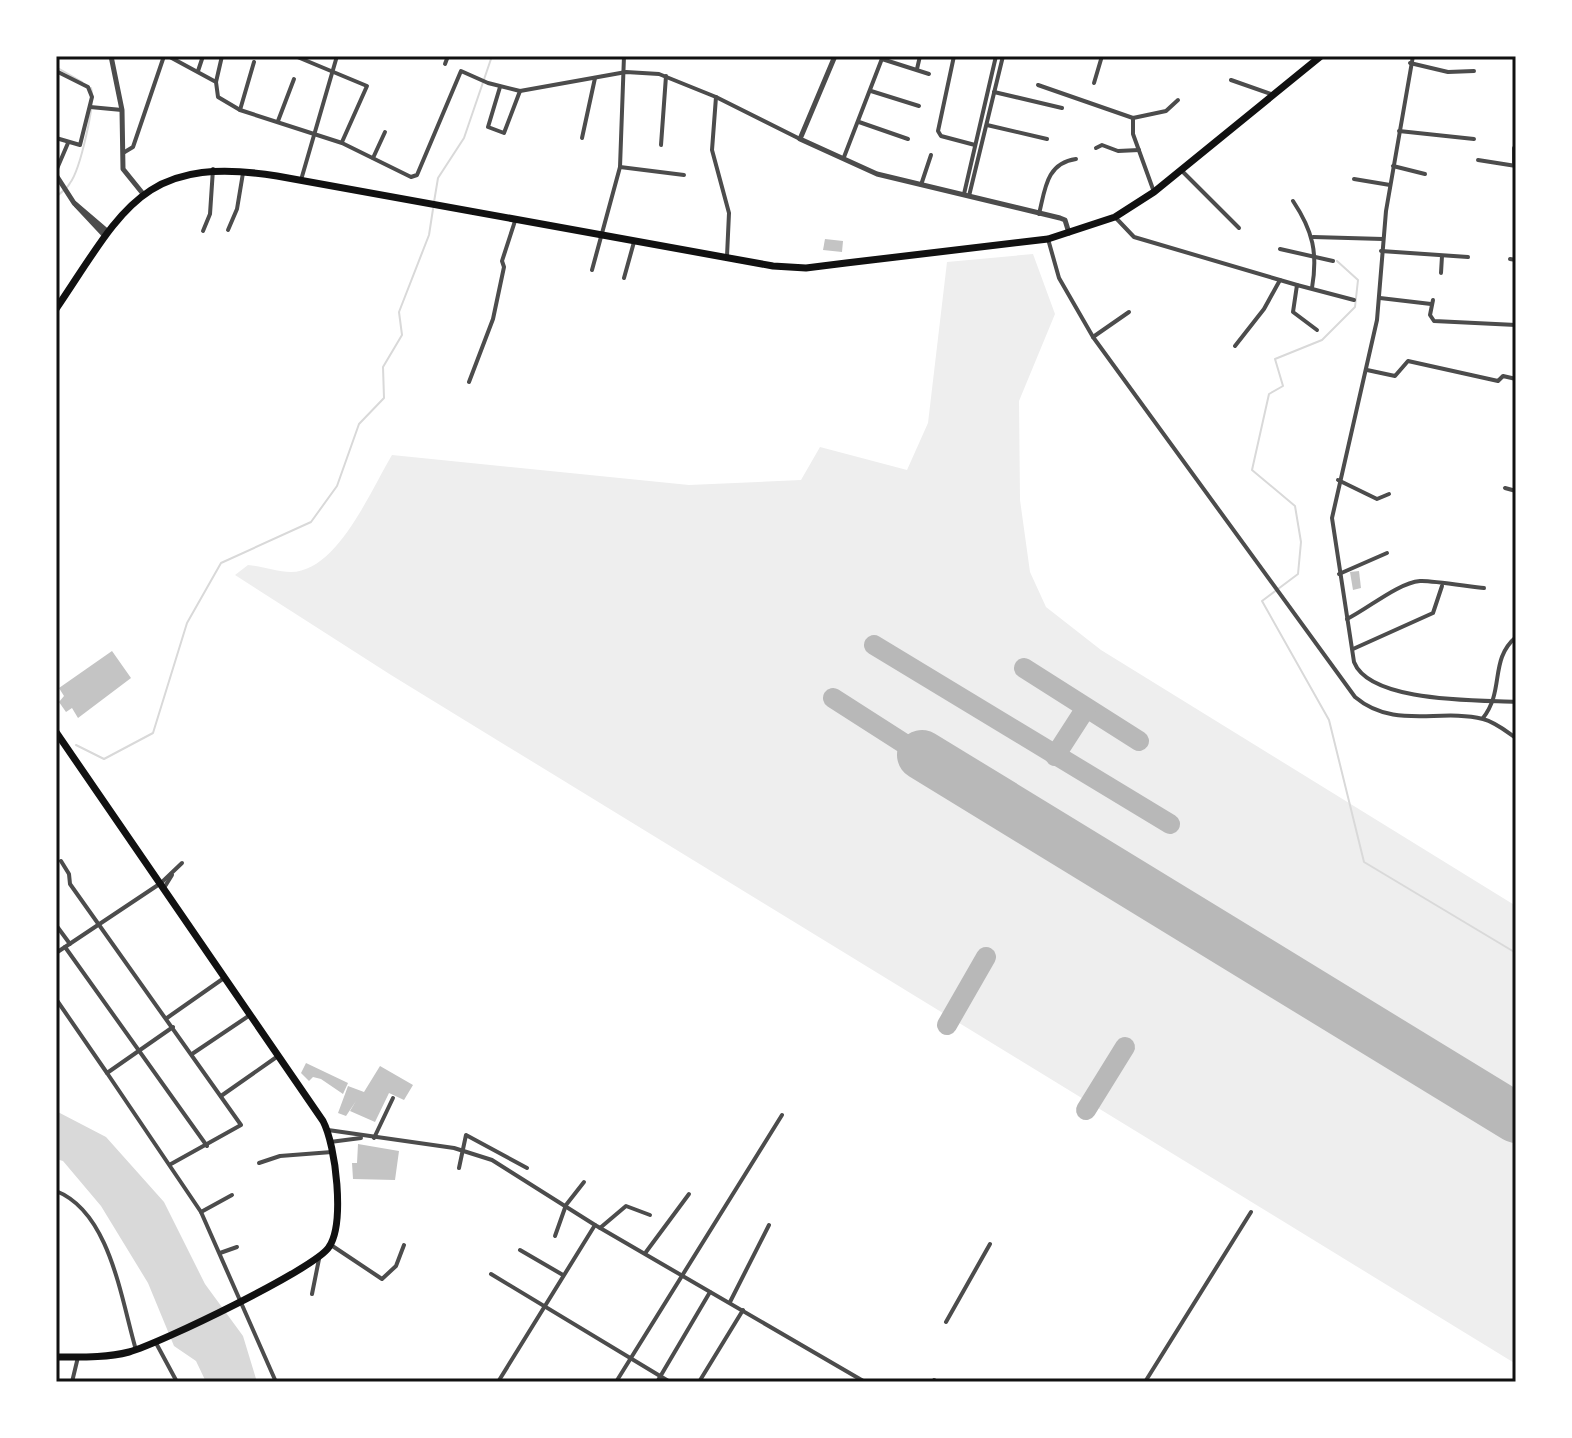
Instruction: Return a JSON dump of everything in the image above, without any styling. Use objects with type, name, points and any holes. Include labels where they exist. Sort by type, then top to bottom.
[{"type":"main road","points":[[56,309],[106,234],[144,195],[180,176],[213,169],[244,170],[634,242],[806,268],[1048,239],[1115,217],[1154,192],[1321,56]]},
{"type":"main road","points":[[56,732],[252,1014],[328,1130],[337,1227],[331,1245],[319,1259],[296,1274],[136,1350],[56,1357]]},
{"type":"street","points":[[111,56],[122,110],[123,171],[144,195]]},
{"type":"street","points":[[123,153],[133,147],[166,56],[216,82]]},
{"type":"street","points":[[198,71],[203,56]]},
{"type":"street","points":[[222,56],[216,82],[218,97],[240,110],[342,143],[415,177],[434,142],[459,72],[520,91],[626,72],[666,76],[877,174],[1065,220],[1069,234]]},
{"type":"street","points":[[295,56],[333,69],[367,86],[342,143]]},
{"type":"street","points":[[301,180],[312,131],[337,56]]},
{"type":"street","points":[[445,64],[448,56]]},
{"type":"street","points":[[592,270],[620,167],[619,135],[626,72],[624,56]]},
{"type":"street","points":[[800,139],[835,56]]},
{"type":"street","points":[[917,69],[920,56]]},
{"type":"street","points":[[954,56],[938,131],[941,136],[978,146]]},
{"type":"street","points":[[978,146],[987,125],[996,56]]},
{"type":"street","points":[[966,195],[1003,56]]},
{"type":"street","points":[[1094,83],[1102,56]]},
{"type":"street","points":[[1413,56],[1390,185],[1381,251],[1380,298],[1367,370],[1338,480],[1331,527],[1355,665],[1361,674],[1398,691],[1427,698],[1516,702]]},
{"type":"street","points":[[844,157],[882,57],[929,74]]},
{"type":"street","points":[[240,110],[254,62]]},
{"type":"street","points":[[1410,63],[1448,72],[1474,71]]},
{"type":"street","points":[[56,71],[88,87],[92,93],[80,145],[56,138]]},
{"type":"street","points":[[661,145],[666,76]]},
{"type":"street","points":[[582,138],[595,78]]},
{"type":"street","points":[[278,121],[294,79]]},
{"type":"street","points":[[1231,80],[1274,95]]},
{"type":"street","points":[[1038,85],[1133,118],[1166,111],[1178,100]]},
{"type":"street","points":[[500,87],[488,125],[504,133],[520,91]]},
{"type":"street","points":[[871,91],[919,106]]},
{"type":"street","points":[[991,92],[1062,108]]},
{"type":"street","points":[[716,97],[712,150],[729,213],[727,258]]},
{"type":"street","points":[[91,107],[122,110]]},
{"type":"street","points":[[1133,118],[1133,131],[1154,192]]},
{"type":"street","points":[[859,122],[908,139]]},
{"type":"street","points":[[987,125],[1047,139]]},
{"type":"street","points":[[1399,131],[1474,139]]},
{"type":"street","points":[[373,158],[385,132]]},
{"type":"street","points":[[68,143],[56,173],[59,185],[88,222],[106,234]]},
{"type":"street","points":[[1096,148],[1102,145],[1118,151],[1139,150]]},
{"type":"street","points":[[1478,160],[1515,166],[1514,148]]},
{"type":"street","points":[[921,185],[931,155]]},
{"type":"street","points":[[1039,214],[1052,171],[1061,162],[1076,159]]},
{"type":"street","points":[[1393,166],[1425,174]]},
{"type":"street","points":[[620,167],[684,175]]},
{"type":"street","points":[[203,231],[210,214],[213,169]]},
{"type":"street","points":[[228,230],[237,209],[244,170]]},
{"type":"street","points":[[1181,170],[1239,228]]},
{"type":"street","points":[[1354,179],[1390,185]]},
{"type":"street","points":[[1293,201],[1313,237],[1317,258],[1312,288]]},
{"type":"street","points":[[1115,217],[1134,237],[1354,300]]},
{"type":"street","points":[[469,382],[493,319],[504,267],[502,261],[516,219]]},
{"type":"street","points":[[1313,237],[1383,239]]},
{"type":"street","points":[[1048,239],[1059,278],[1093,337],[1275,592],[1360,702],[1398,717],[1483,719],[1516,738]]},
{"type":"street","points":[[624,278],[634,242]]},
{"type":"street","points":[[1280,249],[1333,261]]},
{"type":"street","points":[[1381,251],[1468,257]]},
{"type":"street","points":[[1441,273],[1442,256]]},
{"type":"street","points":[[1235,346],[1280,280]]},
{"type":"street","points":[[1297,285],[1293,312],[1317,330]]},
{"type":"street","points":[[1380,298],[1432,302],[1430,316],[1434,321],[1516,325]]},
{"type":"street","points":[[1093,337],[1129,312]]},
{"type":"street","points":[[1367,370],[1393,377],[1404,363],[1413,362],[1498,381],[1503,376],[1516,379]]},
{"type":"street","points":[[1338,480],[1377,499],[1389,494]]},
{"type":"street","points":[[1505,488],[1516,491]]},
{"type":"street","points":[[1339,574],[1387,553]]},
{"type":"street","points":[[1347,619],[1386,599],[1391,591],[1416,582],[1484,588]]},
{"type":"street","points":[[1353,649],[1433,613],[1443,585]]},
{"type":"street","points":[[1483,719],[1496,701],[1501,653],[1516,637]]},
{"type":"street","points":[[61,861],[69,874],[70,884],[241,1127],[171,1164]]},
{"type":"street","points":[[56,953],[163,885],[182,863]]},
{"type":"street","points":[[56,925],[67,946],[207,1146]]},
{"type":"street","points":[[167,1018],[226,977]]},
{"type":"street","points":[[56,999],[201,1212],[276,1382]]},
{"type":"street","points":[[192,1054],[252,1014]]},
{"type":"street","points":[[107,1073],[173,1027]]},
{"type":"street","points":[[221,1096],[280,1055]]},
{"type":"street","points":[[374,1138],[393,1098]]},
{"type":"street","points":[[616,1382],[782,1115]]},
{"type":"street","points":[[328,1130],[460,1150],[492,1160],[598,1227],[646,1252],[865,1382]]},
{"type":"street","points":[[459,1168],[460,1150],[466,1135],[527,1168]]},
{"type":"street","points":[[259,1163],[363,1137]]},
{"type":"street","points":[[555,1236],[566,1205],[584,1182]]},
{"type":"street","points":[[56,1191],[76,1200],[95,1224],[136,1350]]},
{"type":"street","points":[[646,1252],[689,1194]]},
{"type":"street","points":[[201,1212],[232,1195]]},
{"type":"street","points":[[498,1382],[563,1275],[598,1227],[626,1206],[650,1215]]},
{"type":"street","points":[[1145,1382],[1251,1212]]},
{"type":"street","points":[[730,1302],[769,1225]]},
{"type":"street","points":[[946,1322],[990,1244]]},
{"type":"street","points":[[331,1245],[380,1279],[396,1266],[404,1245]]},
{"type":"street","points":[[220,1253],[237,1247]]},
{"type":"street","points":[[520,1250],[563,1275]]},
{"type":"street","points":[[312,1294],[319,1259]]},
{"type":"street","points":[[491,1274],[670,1382]]},
{"type":"street","points":[[657,1382],[710,1292]]},
{"type":"street","points":[[699,1382],[743,1310]]},
{"type":"street","points":[[157,1340],[177,1382]]},
{"type":"street","points":[[72,1382],[78,1357]]},
{"type":"shaded area","points":[[1033,254],[1055,314],[1019,401],[1020,500],[1030,572],[1046,607],[1101,650],[1516,906],[1516,1364],[391,675],[235,575],[248,565],[291,572],[308,568],[323,559],[351,527],[392,455],[689,485],[801,480],[820,447],[907,470],[928,423],[947,262]]},
{"type":"shaded area","points":[[56,1111],[106,1137],[164,1202],[205,1284],[243,1336],[257,1382],[206,1382],[196,1361],[174,1346],[148,1283],[101,1206],[63,1161],[56,1159]]},
{"type":"building","points":[[825,239],[843,241],[842,252],[823,250]]},
{"type":"building","points":[[1359,571],[1361,588],[1353,590],[1350,572]]},
{"type":"building","points":[[112,651],[131,678],[78,718],[72,708],[66,712],[59,702],[64,696],[59,688]]},
{"type":"building","points":[[306,1063],[348,1083],[343,1094],[321,1079],[313,1077],[309,1081],[301,1073]]},
{"type":"building","points":[[380,1066],[413,1085],[404,1100],[389,1093],[375,1122],[350,1111],[356,1101],[346,1116],[338,1113],[348,1086],[364,1092]]},
{"type":"building","points":[[358,1144],[399,1151],[395,1180],[353,1179],[352,1163],[357,1163]]},
{"type":"waterway","points":[[434,202],[438,178],[464,138],[492,56]]},
{"type":"waterway","points":[[56,67],[82,82]]},
{"type":"waterway","points":[[56,197],[69,185],[78,165],[89,121],[91,88]]},
{"type":"waterway","points":[[76,745],[104,759],[153,733],[187,623],[221,563],[311,522],[337,486],[359,424],[384,398],[383,367],[402,335],[399,312],[429,235],[433,209]]},
{"type":"waterway","points":[[1337,261],[1358,280],[1355,307],[1322,340],[1275,359],[1283,386],[1269,394],[1252,470],[1295,506],[1301,542],[1298,574],[1262,601],[1329,720],[1364,862],[1516,953]]},
{"type":"taxiway","points":[[874,645],[1170,824]]},
{"type":"taxiway","points":[[1024,668],[1139,741]]},
{"type":"taxiway","points":[[833,698],[922,755]]},
{"type":"taxiway","points":[[1055,756],[1086,708]]},
{"type":"taxiway","points":[[947,1025],[986,957]]},
{"type":"taxiway","points":[[1086,1110],[1125,1047]]},
{"type":"runway","points":[[922,755],[1516,1118]]}]
